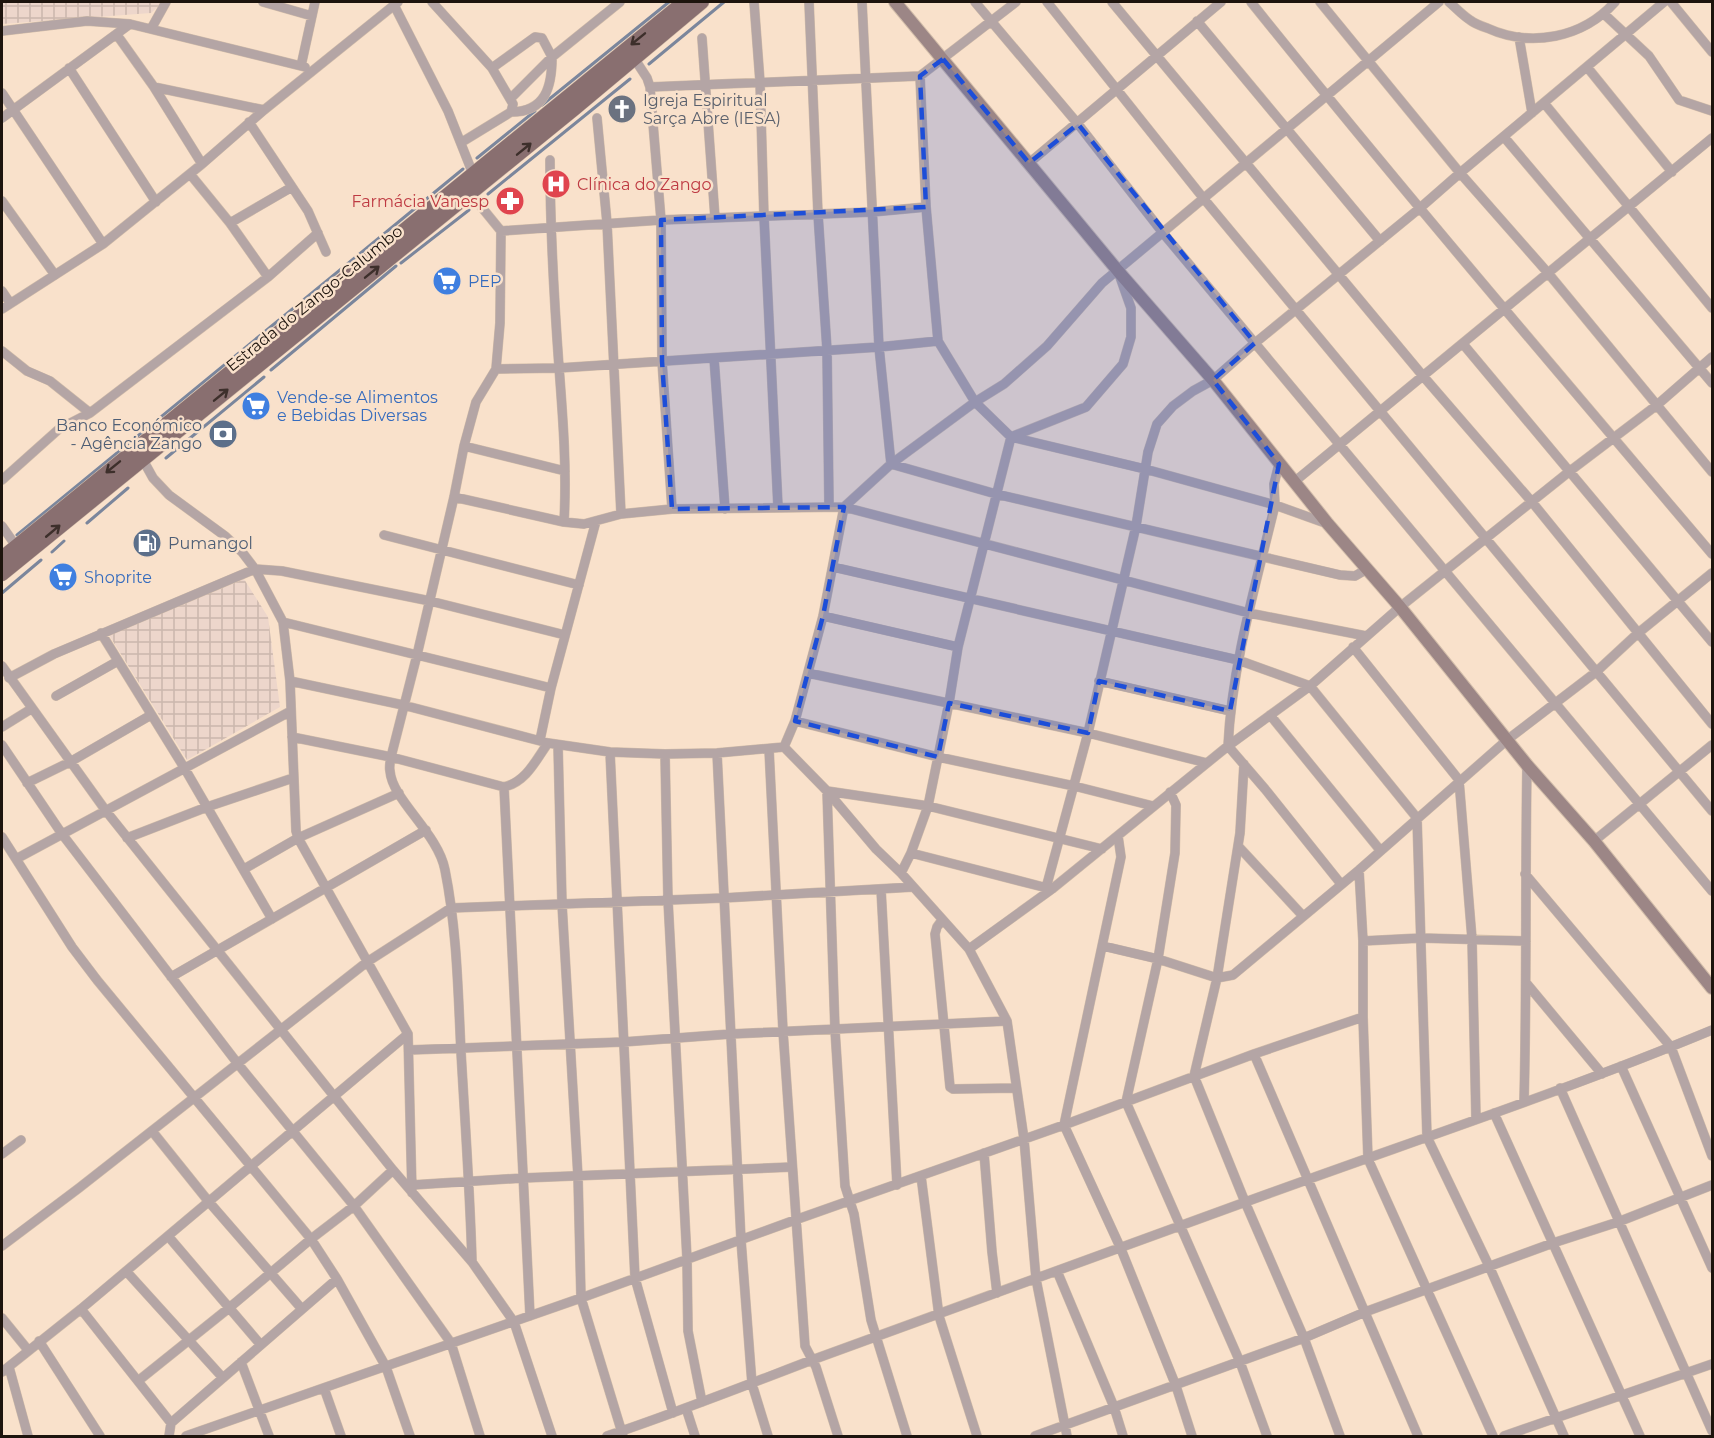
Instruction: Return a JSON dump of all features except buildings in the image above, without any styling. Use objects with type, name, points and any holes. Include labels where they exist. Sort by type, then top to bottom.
[{"type":"main road","name":"Estrada do Zango-Calumbo","points":[[2,558],[684,2]]},
{"type":"main road","name":"Estrada do Zango-Calumbo","points":[[2,574],[574,110],[702,2]]},
{"type":"street","points":[[151,29],[166,2]]},
{"type":"street","points":[[263,2],[312,16]]},
{"type":"street","points":[[302,66],[315,2]]},
{"type":"street","points":[[432,2],[492,68],[511,98],[513,104],[511,112]]},
{"type":"street","points":[[511,98],[552,57],[620,2]]},
{"type":"street","points":[[754,2],[760,82],[778,507]]},
{"type":"street","points":[[809,2],[818,214],[827,350],[829,505]]},
{"type":"street","points":[[862,2],[879,347],[891,464]]},
{"type":"street","points":[[895,2],[1118,271],[1213,380],[1279,465],[1400,607],[1527,765],[1594,841],[1711,983]]},
{"type":"street","points":[[975,2],[1078,124],[1163,233],[1713,891]]},
{"type":"street","points":[[650,87],[920,76],[1016,2]]},
{"type":"street","points":[[1047,2],[1204,199],[1713,811]]},
{"type":"street","points":[[1112,2],[1423,376],[1532,502],[1637,634],[1713,724]]},
{"type":"street","points":[[1029,163],[1221,2]]},
{"type":"street","points":[[1251,2],[1504,309],[1713,554]]},
{"type":"street","points":[[1320,2],[1713,472]]},
{"type":"street","points":[[784,747],[795,721],[823,616],[844,507],[891,464],[975,402],[1004,384],[1047,346],[1102,283],[1440,2]]},
{"type":"street","points":[[1450,2],[1471,21],[1503,36],[1539,39],[1574,32],[1604,14],[1615,2]]},
{"type":"street","points":[[1049,888],[1136,526],[1148,452],[1156,424],[1180,401],[1213,380],[1664,2]]},
{"type":"street","points":[[1671,2],[1713,51]]},
{"type":"street","points":[[2,309],[103,244],[396,3],[462,142],[473,174]]},
{"type":"street","points":[[1604,14],[1649,56],[1679,99],[1713,111]]},
{"type":"street","points":[[2,31],[87,21],[130,24],[302,66],[312,71]]},
{"type":"street","points":[[1197,21],[1380,241]]},
{"type":"street","points":[[2,117],[130,24]]},
{"type":"street","points":[[117,35],[154,87],[202,164]]},
{"type":"street","points":[[462,142],[511,112],[529,109],[544,97],[550,88],[552,57],[542,38],[535,37],[492,68]]},
{"type":"street","points":[[702,38],[715,218]]},
{"type":"street","points":[[1519,38],[1532,113]]},
{"type":"street","points":[[634,58],[650,87],[661,220],[662,361],[672,509]]},
{"type":"street","points":[[1587,67],[1672,172]]},
{"type":"street","points":[[69,68],[156,202]]},
{"type":"street","points":[[920,76],[926,207],[938,340],[975,402],[1011,437],[1145,469],[1275,505],[1328,524]]},
{"type":"street","points":[[154,87],[264,110]]},
{"type":"street","points":[[2,93],[103,244]]},
{"type":"street","points":[[1544,103],[1713,308]]},
{"type":"street","points":[[597,118],[607,223],[621,514]]},
{"type":"street","points":[[249,122],[308,211],[326,252]]},
{"type":"street","points":[[1504,137],[1589,240],[1713,383]]},
{"type":"street","points":[[1294,482],[1713,138]]},
{"type":"street","points":[[550,160],[550,229],[565,471],[564,522]]},
{"type":"street","points":[[190,174],[230,222],[268,277]]},
{"type":"street","points":[[230,222],[292,187]]},
{"type":"street","points":[[470,193],[501,231],[500,323],[496,369],[476,402],[464,446],[430,602],[391,757],[390,772],[399,793],[437,847],[445,867],[459,995],[470,1182],[472,1262]]},
{"type":"street","points":[[2,201],[55,275]]},
{"type":"street","points":[[501,231],[607,223],[872,212],[926,207]]},
{"type":"street","points":[[2,480],[59,429],[90,413],[268,277],[318,233]]},
{"type":"street","points":[[1011,437],[1086,406],[1124,364],[1131,337],[1131,308],[1118,271]]},
{"type":"street","points":[[2,291],[10,303]]},
{"type":"street","points":[[496,369],[559,368],[714,358],[879,347],[938,340]]},
{"type":"street","points":[[1463,344],[1713,642]]},
{"type":"street","points":[[2,351],[27,371],[50,381],[90,413]]},
{"type":"street","points":[[969,949],[1102,849],[1228,746],[1310,686],[1400,607],[1570,471],[1657,405],[1713,357]]},
{"type":"street","points":[[714,358],[724,509]]},
{"type":"street","points":[[901,873],[928,806],[958,647],[1011,437]]},
{"type":"street","points":[[464,446],[565,471]]},
{"type":"street","points":[[143,460],[153,478],[169,495],[225,536],[242,552],[255,569],[283,622],[290,681],[295,826],[298,838],[408,1034],[412,1189]]},
{"type":"street","points":[[891,464],[996,494],[1340,576],[1354,576],[1367,569]]},
{"type":"street","points":[[1279,465],[1274,484],[1275,505],[1238,660],[1230,711],[1228,746],[1341,884]]},
{"type":"street","points":[[454,497],[564,522],[584,524],[621,514],[672,509],[829,505],[844,507],[1249,613],[1366,636]]},
{"type":"street","points":[[596,521],[551,688],[549,742],[562,904],[578,1177],[581,1298],[622,1434]]},
{"type":"street","points":[[2,526],[16,546]]},
{"type":"street","points":[[384,535],[579,585]]},
{"type":"street","points":[[833,567],[1238,660],[1310,686],[1417,818],[1427,1137],[1489,1266],[1564,1437]]},
{"type":"street","points":[[9,678],[101,633],[255,569],[282,571],[430,602],[565,635]]},
{"type":"street","points":[[1103,946],[1158,959],[1217,978],[1233,975],[1359,870],[1507,740],[1596,672],[1637,634],[1713,573]]},
{"type":"street","points":[[823,616],[958,647]]},
{"type":"street","points":[[283,622],[551,688]]},
{"type":"street","points":[[101,633],[272,919]]},
{"type":"street","points":[[1353,646],[1460,780],[1472,939],[1476,1119]]},
{"type":"street","points":[[56,696],[118,661]]},
{"type":"street","points":[[2,666],[127,838],[393,1170],[412,1189],[472,1262],[514,1322],[552,1437]]},
{"type":"street","points":[[808,673],[1088,733],[1207,763]]},
{"type":"street","points":[[290,681],[403,705],[549,742],[610,752],[717,753],[784,747]]},
{"type":"street","points":[[1099,681],[1230,711]]},
{"type":"street","points":[[2,727],[32,709]]},
{"type":"street","points":[[16,859],[291,711]]},
{"type":"street","points":[[27,783],[70,762],[151,715]]},
{"type":"street","points":[[1270,716],[1380,850]]},
{"type":"street","points":[[795,721],[938,757],[1074,786],[1153,806]]},
{"type":"street","points":[[292,737],[391,757],[504,787],[524,777],[549,742]]},
{"type":"street","points":[[2,745],[62,834],[238,1064],[354,1206],[451,1343],[480,1437]]},
{"type":"street","points":[[1594,841],[1713,745]]},
{"type":"street","points":[[784,747],[827,791],[876,849],[901,873],[969,949],[1006,1021],[1024,1139],[1036,1279],[1067,1437]]},
{"type":"street","points":[[769,749],[783,1031],[805,1346],[816,1367],[838,1437]]},
{"type":"street","points":[[610,752],[635,1278],[673,1413]]},
{"type":"street","points":[[717,753],[741,1240],[752,1384],[768,1437]]},
{"type":"street","points":[[665,754],[668,900],[683,1172],[688,1331],[702,1402]]},
{"type":"street","points":[[1244,764],[1238,846],[1217,978],[1194,1076],[1304,1338],[1340,1437]]},
{"type":"street","points":[[1524,1102],[1527,984],[1525,874],[1527,765]]},
{"type":"street","points":[[127,838],[207,807],[293,778]]},
{"type":"street","points":[[504,787],[530,1316]]},
{"type":"street","points":[[827,791],[928,806],[1102,849]]},
{"type":"street","points":[[827,791],[835,1030],[845,1186],[854,1214],[871,1320],[907,1437]]},
{"type":"street","points":[[1170,792],[1176,805],[1174,853],[1158,959],[1126,1102],[1240,1362],[1267,1437]]},
{"type":"street","points":[[244,869],[298,838],[399,793]]},
{"type":"street","points":[[171,977],[426,830]]},
{"type":"street","points":[[1118,836],[1122,857],[1064,1125],[1121,1249],[1176,1386],[1192,1437]]},
{"type":"street","points":[[2,837],[72,947],[311,1239],[337,1279],[386,1367],[410,1437]]},
{"type":"street","points":[[1238,846],[1303,916]]},
{"type":"street","points":[[911,853],[1049,888]]},
{"type":"street","points":[[1359,870],[1368,1159],[1493,1437]]},
{"type":"street","points":[[1525,874],[1671,1047],[1713,1156]]},
{"type":"street","points":[[2,1246],[368,962],[451,908],[723,898],[913,887]]},
{"type":"street","points":[[881,889],[897,1185]]},
{"type":"street","points":[[942,920],[937,927],[936,934],[950,1087],[953,1089],[1016,1088]]},
{"type":"street","points":[[1363,941],[1421,938],[1526,941]]},
{"type":"street","points":[[1527,984],[1602,1074]]},
{"type":"street","points":[[186,1437],[200,1435],[260,1410],[514,1322],[1064,1125],[1254,1054],[1363,1017]]},
{"type":"street","points":[[409,1050],[623,1042],[783,1031],[1006,1021]]},
{"type":"street","points":[[607,1437],[622,1434],[812,1360],[939,1316],[1245,1202],[1602,1074],[1713,1030]]},
{"type":"street","points":[[28,1437],[5,1370],[81,1309],[408,1034]]},
{"type":"street","points":[[1254,1054],[1418,1437]]},
{"type":"street","points":[[1621,1066],[1713,1268]]},
{"type":"street","points":[[1560,1088],[1713,1431]]},
{"type":"street","points":[[1494,1113],[1640,1437]]},
{"type":"street","points":[[152,1131],[209,1202],[301,1308]]},
{"type":"street","points":[[2,1154],[21,1140]]},
{"type":"street","points":[[984,1153],[997,1293]]},
{"type":"street","points":[[412,1189],[523,1178],[792,1167]]},
{"type":"street","points":[[138,1381],[354,1206],[393,1170]]},
{"type":"street","points":[[921,1176],[939,1316],[977,1437]]},
{"type":"street","points":[[1035,1437],[1304,1338],[1365,1312],[1553,1243],[1618,1222],[1713,1185]]},
{"type":"street","points":[[168,1236],[260,1344]]},
{"type":"street","points":[[126,1271],[224,1378]]},
{"type":"street","points":[[1057,1271],[1123,1437]]},
{"type":"street","points":[[169,1437],[171,1423],[337,1279]]},
{"type":"street","points":[[81,1309],[171,1423]]},
{"type":"street","points":[[2,1318],[28,1350]]},
{"type":"street","points":[[39,1341],[100,1437]]},
{"type":"street","points":[[241,1362],[269,1437]]},
{"type":"street","points":[[1504,1437],[1713,1364]]},
{"type":"street","points":[[324,1388],[341,1437]]},
{"type":"street","points":[[686,1408],[695,1437]]},
{"type":"highlighted area","points":[[943,59],[1029,163],[1078,124],[1255,343],[1213,380],[1279,464],[1230,711],[1099,681],[1088,733],[949,703],[938,757],[795,721],[823,616],[844,507],[672,509],[662,361],[661,220],[926,207],[920,76]]},
{"type":"shaded area","points":[[2,2],[161,2],[151,13],[2,24]]},
{"type":"shaded area","points":[[244,579],[268,617],[280,707],[187,760],[109,635]]},
{"type":"waterway","points":[[542,105],[669,2]]},
{"type":"waterway","points":[[649,64],[724,2]]},
{"type":"waterway","points":[[488,194],[630,79]]},
{"type":"waterway","points":[[477,158],[535,111]]},
{"type":"waterway","points":[[17,535],[463,169]]},
{"type":"waterway","points":[[401,263],[469,210]]},
{"type":"waterway","points":[[271,370],[396,266]]},
{"type":"waterway","points":[[166,458],[264,377]]},
{"type":"waterway","points":[[87,523],[128,488]]},
{"type":"waterway","points":[[52,552],[64,541]]},
{"type":"waterway","points":[[2,593],[41,560]]},
{"type":"place","name":"Igreja Espiritual Sarça Abre (IESA)","points":[[622,109]]},
{"type":"place","name":"Clínica do Zango","points":[[556,184]]},
{"type":"place","name":"Farmácia Vanesp","points":[[510,201]]},
{"type":"place","name":"PEP","points":[[447,281]]},
{"type":"place","name":"Vende-se Alimentos e Bebidas Diversas","points":[[256,406]]},
{"type":"place","name":"Banco Económico - Agência Zango","points":[[223,434]]},
{"type":"place","name":"Pumangol","points":[[147,543]]},
{"type":"place","name":"Shoprite","points":[[63,577]]}]
